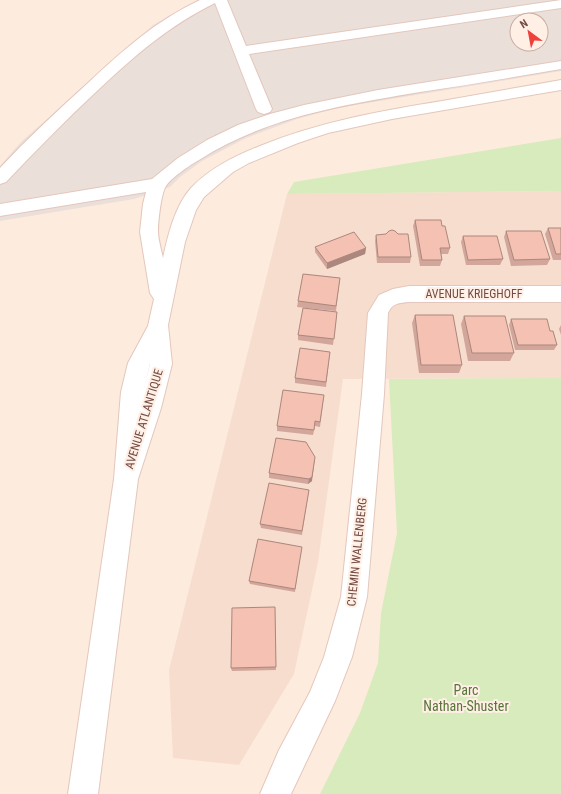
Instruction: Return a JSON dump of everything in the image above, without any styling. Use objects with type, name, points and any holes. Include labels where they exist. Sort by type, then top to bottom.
[{"type":"street","points":[[0,178],[48,128],[129,54],[170,21],[211,0]]},
{"type":"street","points":[[220,0],[264,109]]},
{"type":"street","points":[[241,51],[561,4]]},
{"type":"street","points":[[0,210],[157,184],[179,164],[216,142],[279,116],[333,102],[561,65]]},
{"type":"street","points":[[160,315],[176,242],[187,210],[197,193],[227,168],[243,159],[292,138],[360,120],[561,85]]},
{"type":"street","points":[[157,184],[152,204],[149,232],[160,315]]},
{"type":"street","name":"AVENUE KRIEGHOFF","points":[[387,298],[409,294],[561,294]]},
{"type":"street","name":"CHEMIN WALLENBERG","points":[[275,794],[321,701],[338,657],[354,597],[373,394],[378,313],[381,305],[387,298]]},
{"type":"street","name":"AVENUE ATLANTIQUE","points":[[83,794],[126,479],[150,408],[161,364],[160,315]]},
{"type":"shaded area","points":[[198,0],[561,0],[561,71],[337,108],[297,119],[246,138],[202,161],[180,177],[170,187],[134,199],[0,221],[0,166],[21,142],[153,25]]},
{"type":"shaded area","points":[[561,191],[561,378],[343,379],[318,562],[294,674],[239,765],[173,758],[169,670],[287,194]]},
{"type":"green space","points":[[561,138],[561,191],[287,194],[294,182]]},
{"type":"green space","name":"Parc Nathan-Shuster","points":[[561,378],[561,794],[320,794],[360,713],[378,663],[381,613],[397,533],[389,379]]},
{"type":"building","points":[[415,220],[441,220],[442,226],[445,226],[450,248],[440,248],[442,260],[422,260]]},
{"type":"building","points":[[548,228],[561,228],[561,254],[556,254]]},
{"type":"building","points":[[392,230],[398,234],[408,234],[411,257],[378,257],[376,235],[386,234]]},
{"type":"building","points":[[506,231],[541,231],[550,259],[514,260]]},
{"type":"building","points":[[354,232],[366,248],[327,263],[315,247]]},
{"type":"building","points":[[463,236],[497,236],[503,259],[468,260]]},
{"type":"building","points":[[303,274],[340,278],[336,306],[298,301]]},
{"type":"building","points":[[303,308],[337,312],[334,339],[298,335]]},
{"type":"building","points":[[415,315],[453,315],[462,365],[421,365]]},
{"type":"building","points":[[464,316],[505,316],[514,353],[472,353]]},
{"type":"building","points":[[511,319],[547,319],[550,331],[553,331],[557,345],[518,345]]},
{"type":"building","points":[[300,348],[330,352],[326,382],[295,378]]},
{"type":"building","points":[[283,390],[324,395],[320,422],[315,421],[314,430],[277,426]]},
{"type":"building","points":[[276,438],[306,442],[315,457],[312,477],[309,479],[269,473]]},
{"type":"building","points":[[269,483],[309,490],[302,531],[260,524]]},
{"type":"building","points":[[258,539],[302,547],[295,589],[249,581]]},
{"type":"building","points":[[275,607],[276,667],[231,668],[232,608]]}]
